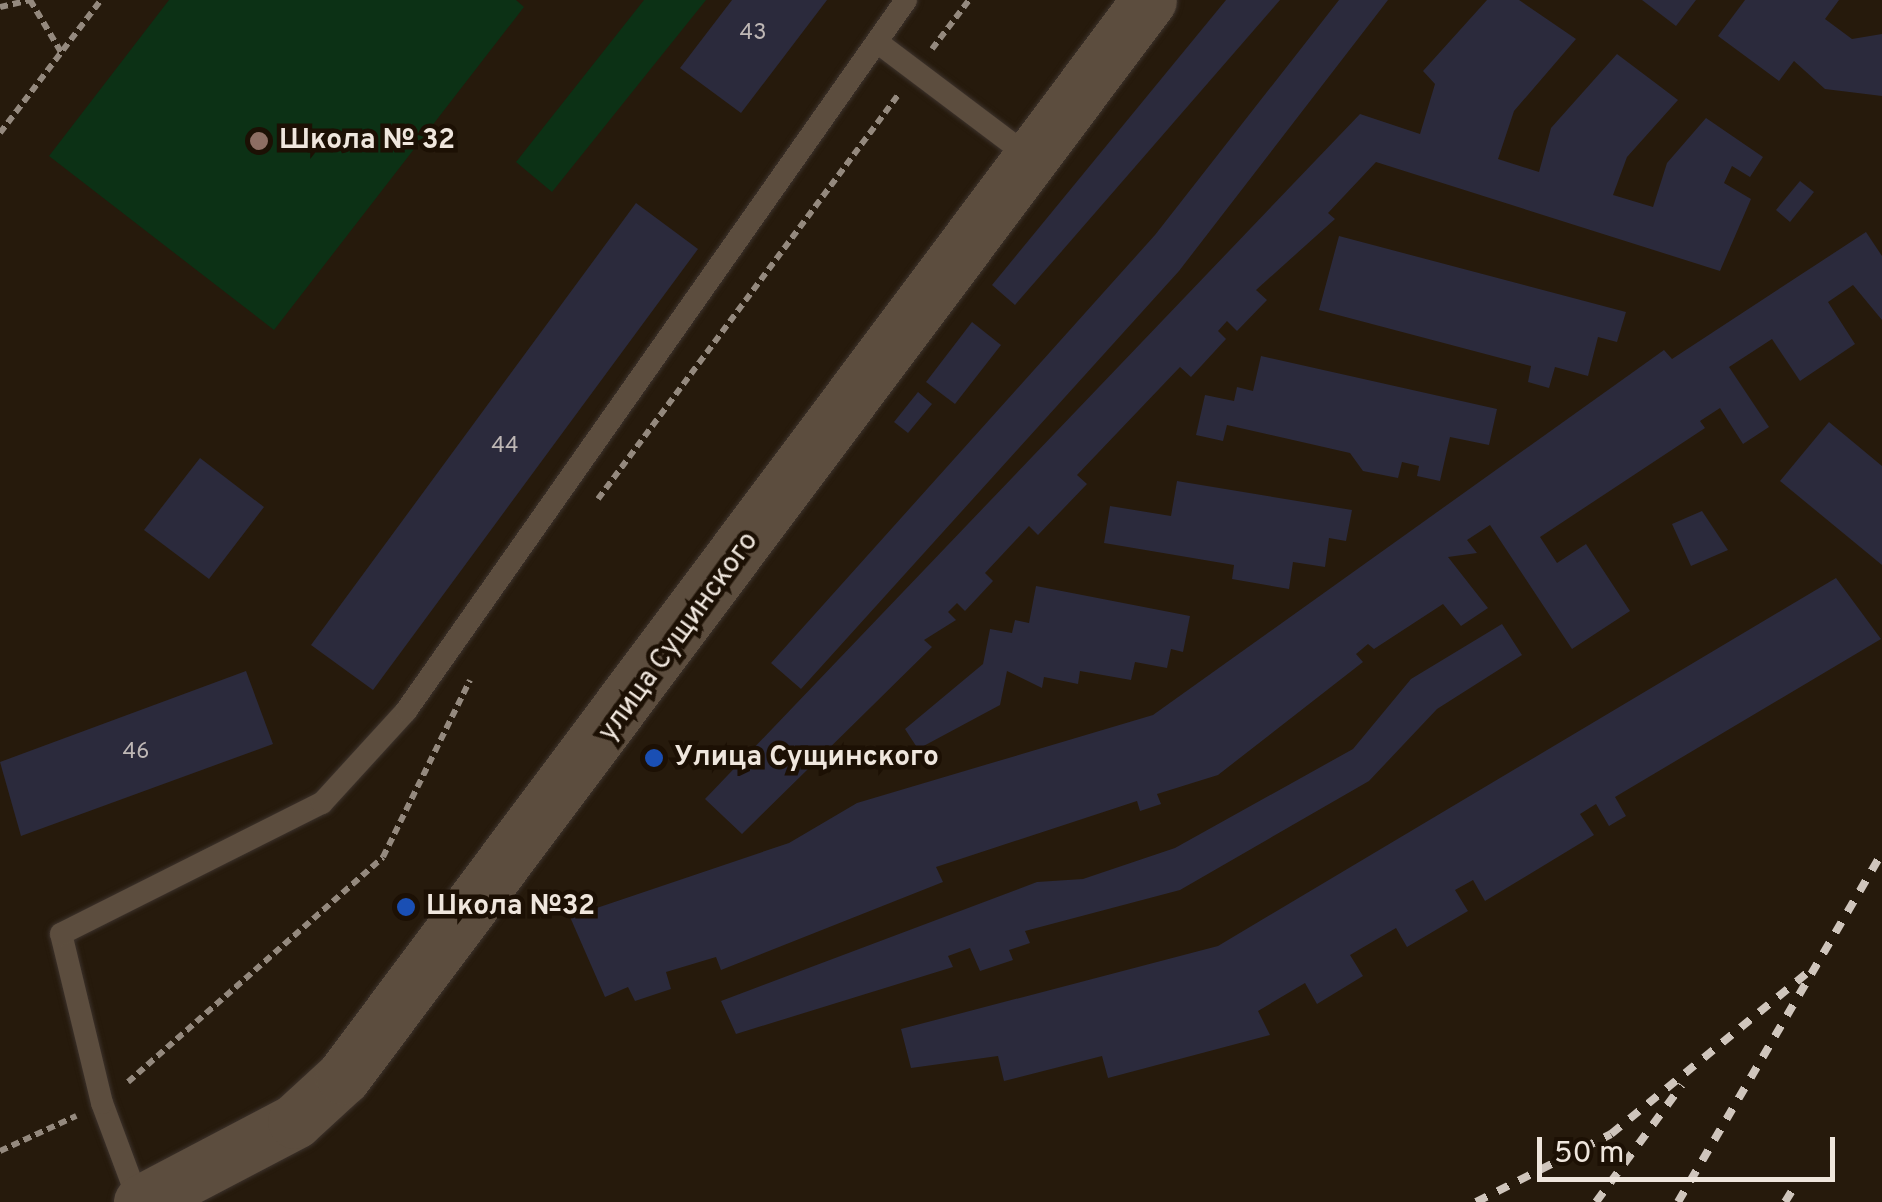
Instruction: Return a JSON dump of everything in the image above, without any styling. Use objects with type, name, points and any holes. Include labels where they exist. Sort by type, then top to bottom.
[{"type":"street","name":"улица Сущинского","points":[[140,1202],[295,1121],[343,1077],[1149,0]]},
{"type":"lane","points":[[140,1202],[102,1103],[61,934],[322,804],[406,711],[906,0]]},
{"type":"lane","points":[[877,42],[1032,159]]},
{"type":"path","points":[[0,7],[30,0],[61,52]]},
{"type":"path","points":[[0,133],[101,0]]},
{"type":"path","points":[[588,512],[969,0]]},
{"type":"path","points":[[0,1151],[102,1103],[383,857],[474,671]]},
{"type":"green space","points":[[169,0],[516,0],[524,7],[274,330],[49,156]]},
{"type":"green space","points":[[644,0],[706,0],[552,192],[516,162]]},
{"type":"building","points":[[732,0],[827,0],[741,113],[680,68]]},
{"type":"building","points":[[1226,0],[1280,0],[1015,305],[992,285]]},
{"type":"building","points":[[1339,0],[1388,0],[1179,271],[801,689],[771,663],[1155,235]]},
{"type":"building","points":[[1487,0],[1519,0],[1576,39],[1514,111],[1498,159],[1539,172],[1551,128],[1617,54],[1678,100],[1627,157],[1613,195],[1653,207],[1667,163],[1706,118],[1763,157],[1750,177],[1732,166],[1724,183],[1751,199],[1720,271],[1376,162],[1328,213],[1335,219],[1256,290],[1267,300],[1237,331],[1227,321],[1218,331],[1226,339],[1191,377],[1180,367],[1077,475],[1087,484],[1038,535],[1029,526],[985,573],[993,581],[965,611],[957,603],[948,612],[956,620],[924,640],[932,647],[742,834],[705,799],[1360,114],[1420,134],[1435,84],[1423,71]]},
{"type":"building","points":[[1642,0],[1696,0],[1676,26]]},
{"type":"building","points":[[1745,0],[1839,0],[1825,19],[1852,39],[1882,34],[1882,96],[1825,89],[1794,61],[1779,81],[1718,36]]},
{"type":"building","points":[[1800,181],[1814,192],[1790,222],[1776,210]]},
{"type":"building","points":[[636,203],[698,249],[373,690],[311,645]]},
{"type":"building","points":[[1866,232],[1882,256],[1882,320],[1853,285],[1828,302],[1855,344],[1800,381],[1772,339],[1729,367],[1769,427],[1743,444],[1720,408],[1700,421],[1705,428],[1540,537],[1557,563],[1586,544],[1630,611],[1572,649],[1490,525],[1467,540],[1477,553],[1448,557],[1488,608],[1461,626],[1443,604],[1374,649],[1368,644],[1356,654],[1363,662],[1218,775],[1157,794],[1161,804],[1140,811],[1137,801],[936,867],[943,882],[721,970],[716,957],[666,972],[671,989],[635,1001],[628,987],[605,997],[570,917],[789,843],[857,803],[1153,715],[1664,350],[1672,359]]},
{"type":"building","points":[[1339,236],[1626,312],[1617,342],[1598,337],[1588,376],[1555,367],[1549,388],[1528,382],[1531,366],[1319,310]]},
{"type":"building","points":[[972,322],[1001,345],[955,404],[926,382]]},
{"type":"building","points":[[1261,356],[1497,409],[1489,445],[1450,437],[1440,481],[1417,476],[1419,466],[1402,462],[1398,478],[1363,471],[1350,453],[1227,425],[1223,441],[1196,435],[1205,395],[1234,401],[1237,387],[1253,391]]},
{"type":"building","points":[[918,392],[932,404],[908,433],[894,422]]},
{"type":"building","points":[[1829,422],[1882,466],[1882,565],[1780,481]]},
{"type":"building","points":[[200,458],[264,507],[209,579],[144,530]]},
{"type":"building","points":[[1177,481],[1352,510],[1346,541],[1329,538],[1325,567],[1293,562],[1289,589],[1232,579],[1234,565],[1104,543],[1110,506],[1171,516]]},
{"type":"building","points":[[1702,511],[1728,550],[1691,566],[1672,524]]},
{"type":"building","points":[[1836,578],[1881,639],[1615,797],[1626,816],[1609,826],[1596,804],[1580,814],[1594,835],[1485,901],[1473,880],[1455,890],[1468,911],[1407,947],[1396,928],[1350,955],[1363,976],[1317,1004],[1305,983],[1258,1011],[1270,1035],[1108,1078],[1102,1056],[1004,1081],[998,1056],[911,1068],[901,1029],[1218,946]]},
{"type":"building","points":[[1036,586],[1190,616],[1183,652],[1171,649],[1167,668],[1135,662],[1131,680],[1080,671],[1078,684],[1044,677],[1042,688],[1007,671],[1000,705],[918,749],[905,729],[983,664],[990,629],[1012,633],[1015,620],[1029,623]]},
{"type":"building","points":[[1502,624],[1522,655],[1437,709],[1369,781],[1180,890],[1025,931],[1030,943],[1009,950],[1013,960],[980,971],[970,948],[948,956],[953,967],[736,1034],[721,1001],[1037,882],[1083,879],[1175,848],[1353,749],[1411,679]]},
{"type":"building","points":[[246,671],[273,744],[21,836],[0,762]]},
{"type":"railway","points":[[1678,1202],[1882,853]]},
{"type":"railway","points":[[1476,1202],[1611,1134],[1817,965]]},
{"type":"railway","points":[[1596,1202],[1682,1085]]},
{"type":"railway","points":[[1785,1202],[1792,1191]]},
{"type":"place","name":"Школа № 32","points":[[259,141]]},
{"type":"place","name":"Улица Сущинского","points":[[654,758]]},
{"type":"place","name":"Школа №32","points":[[406,907]]}]
